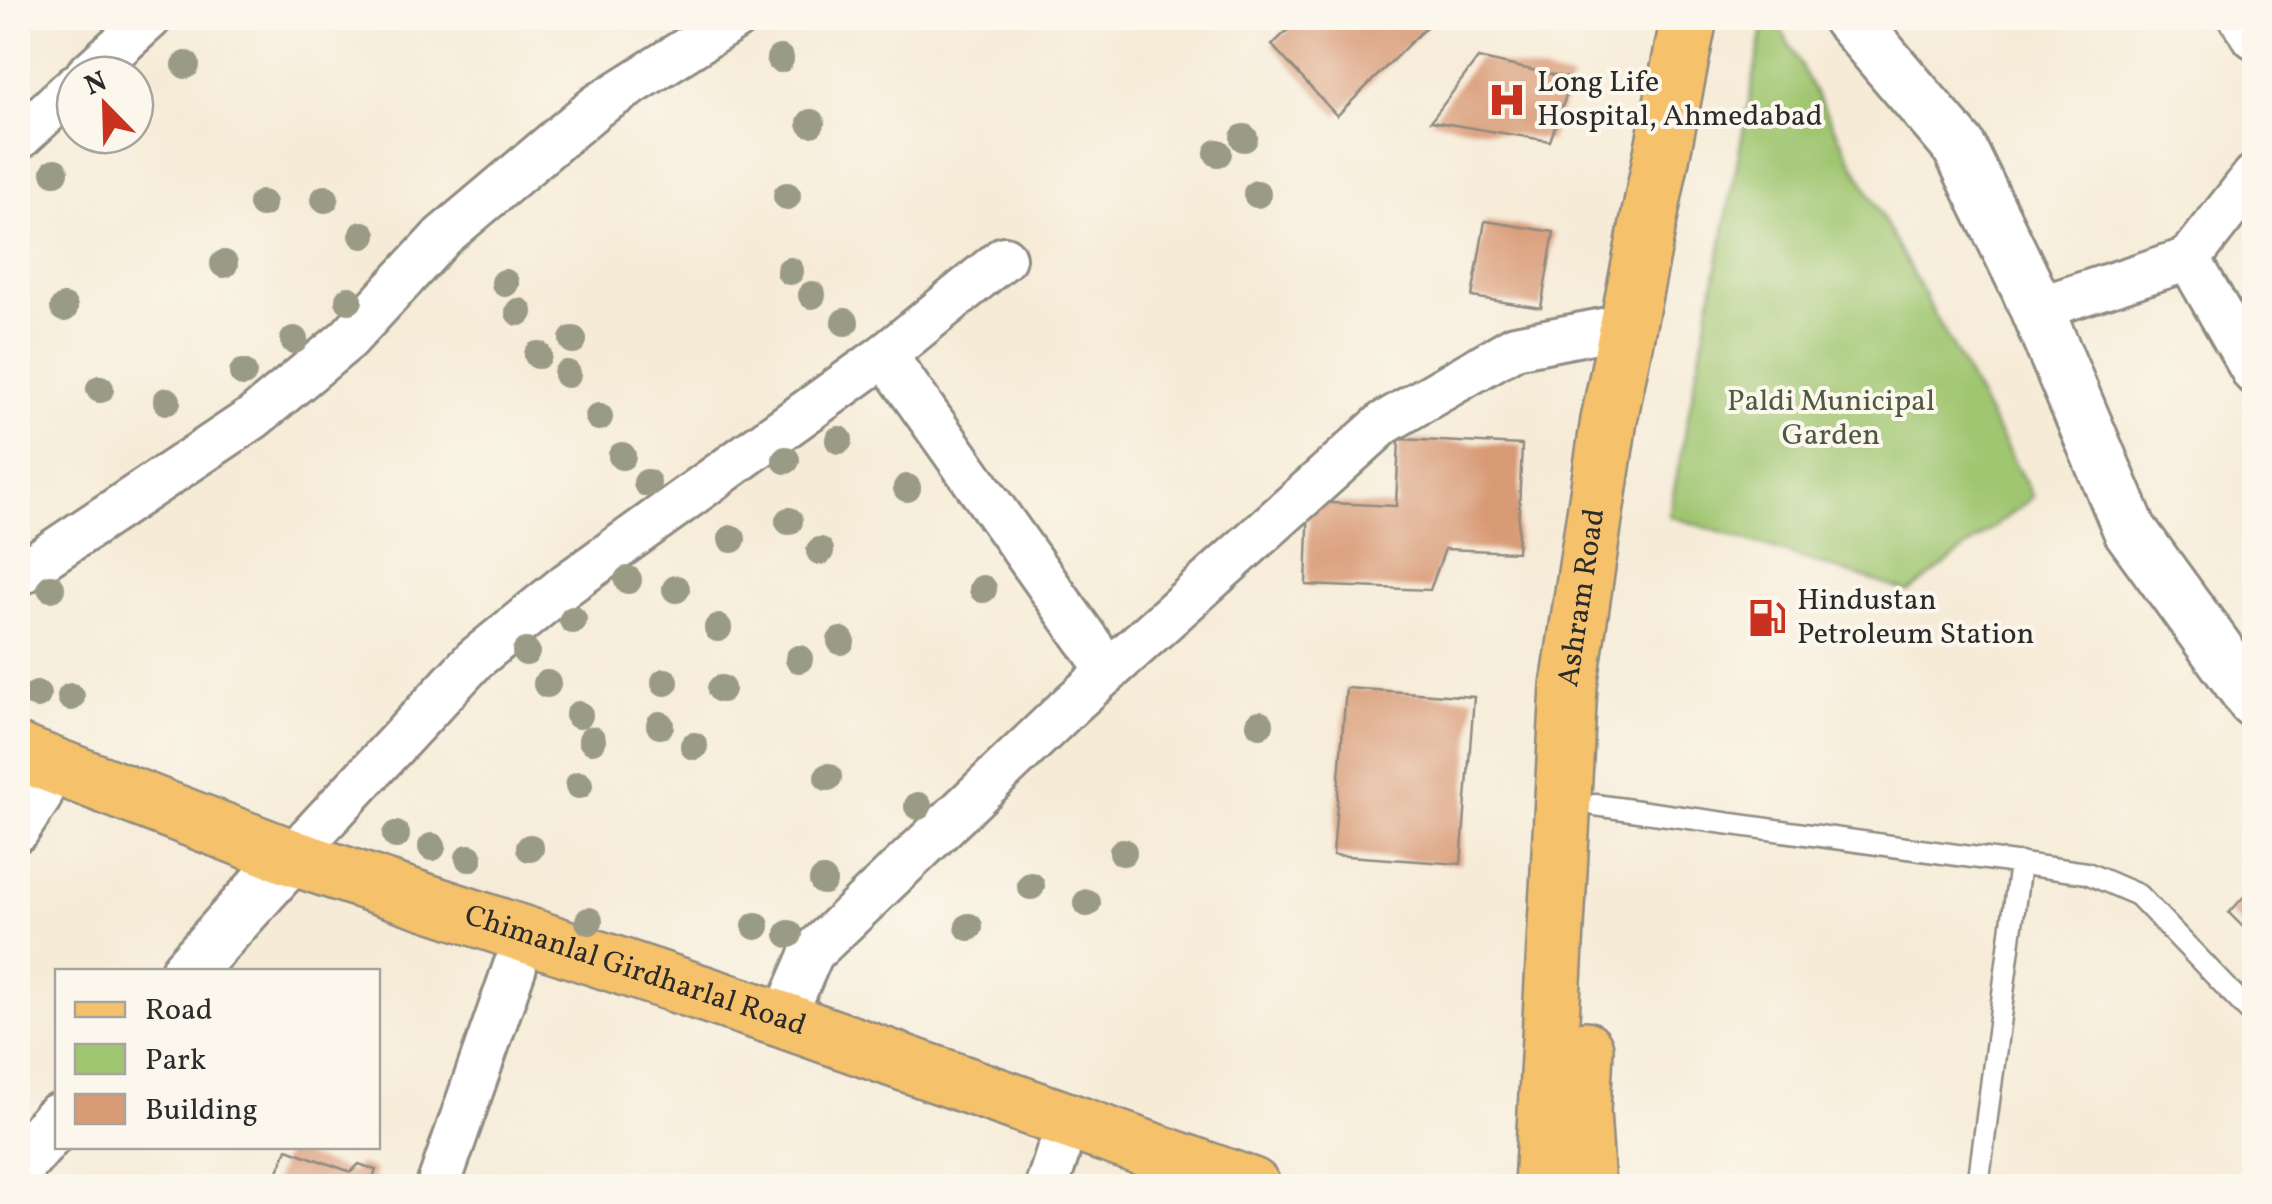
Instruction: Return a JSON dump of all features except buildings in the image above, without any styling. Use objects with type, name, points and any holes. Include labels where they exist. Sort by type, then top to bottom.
[{"type":"main road","name":"Ashram Road","points":[[1542,1186],[1569,686],[1628,325],[1689,18]]},
{"type":"main road","name":"Ashram Road","points":[[1587,1186],[1582,1112],[1595,805],[1643,426],[1723,18]]},
{"type":"main road","name":"Chimanlal Girdharlal Road","points":[[23,792],[783,1020],[1252,1186]]},
{"type":"main road","name":"Chimanlal Girdharlal Road","points":[[279,868],[515,966],[1052,1169],[1160,1186]]},
{"type":"street","points":[[18,575],[253,418],[348,339],[443,236],[597,106],[736,18]]},
{"type":"street","points":[[1849,18],[1959,147],[2036,309],[2130,530],[2254,701]]},
{"type":"street","points":[[2240,18],[2254,37]]},
{"type":"street","points":[[107,55],[142,20]]},
{"type":"street","points":[[18,140],[55,105]]},
{"type":"street","points":[[2036,309],[2189,259],[2254,176]]},
{"type":"street","points":[[190,969],[475,659],[566,586],[884,355],[1004,258]]},
{"type":"street","points":[[2189,259],[2254,373]]},
{"type":"street","points":[[783,1020],[812,953],[1109,671],[1384,423],[1515,346],[1628,325]]},
{"type":"street","points":[[884,355],[1109,671]]},
{"type":"street","points":[[438,1186],[515,966]]},
{"type":"street","points":[[18,1166],[55,1123]]},
{"type":"lane","points":[[1595,805],[2088,872],[2138,895],[2254,1016]]},
{"type":"lane","points":[[1978,1186],[2020,863]]},
{"type":"green space","name":"Paldi Municipal Garden","points":[[1765,18],[1775,18],[2033,497],[1909,592],[1669,516]]},
{"type":"place","name":"Long Life Hospital, Ahmedabad","points":[[1507,100]]},
{"type":"place","name":"Hindustan Petroleum Station","points":[[1767,618]]}]
